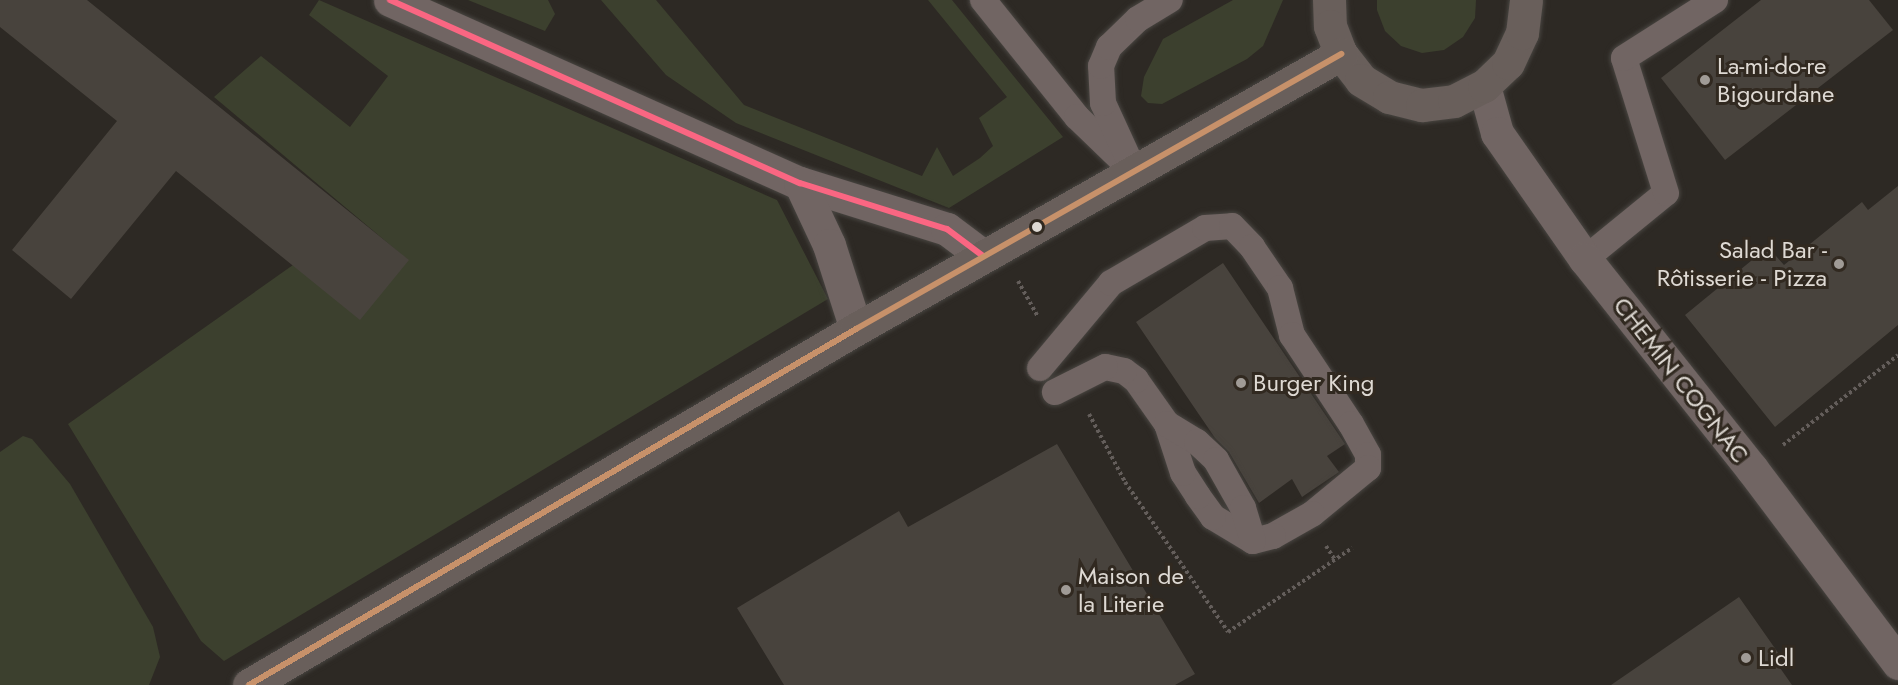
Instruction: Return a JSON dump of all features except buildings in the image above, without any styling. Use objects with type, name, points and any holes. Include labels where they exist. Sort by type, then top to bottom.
[{"type":"main road","points":[[1329,0],[1330,26],[1341,54],[1361,80],[1380,91],[1422,105],[1454,101],[1484,86],[1508,63],[1522,33],[1526,0]]},
{"type":"main road","points":[[249,685],[856,329],[983,256],[1135,174],[1341,54]]},
{"type":"street","points":[[390,0],[800,183],[947,229],[983,256]]},
{"type":"street","name":"CHEMIN COGNAC","points":[[1484,86],[1497,133],[1585,259],[1752,469],[1898,663]]},
{"type":"street","points":[[800,183],[829,245],[856,329]]},
{"type":"lane","points":[[983,0],[1077,117],[1135,174]]},
{"type":"lane","points":[[1135,174],[1104,103],[1101,66],[1108,47],[1137,19],[1170,0]]},
{"type":"lane","points":[[1585,259],[1666,193],[1624,58],[1715,0]]},
{"type":"lane","points":[[1040,369],[1112,283],[1205,228],[1232,226],[1252,247],[1280,288],[1292,335],[1368,455],[1368,468],[1355,482],[1312,514],[1273,536],[1253,541],[1213,517],[1197,496],[1183,473],[1167,424],[1136,380],[1124,370],[1105,368],[1055,392]]},
{"type":"lane","points":[[1167,424],[1197,442],[1216,460],[1243,508],[1253,541]]},
{"type":"path","points":[[1752,469],[1898,355]]},
{"type":"green space","points":[[319,0],[777,200],[828,299],[224,661],[201,641],[68,424],[293,265],[408,260],[214,97],[261,56],[350,127],[388,76],[309,15]]},
{"type":"green space","points":[[468,0],[548,0],[555,14],[545,31]]},
{"type":"green space","points":[[601,0],[656,0],[744,105],[922,176],[937,147],[953,176],[993,146],[979,118],[1007,97],[928,0],[952,0],[1063,137],[949,208],[736,123],[666,75]]},
{"type":"green space","points":[[1233,0],[1283,0],[1263,46],[1247,59],[1162,104],[1148,103],[1141,96],[1144,77],[1163,39]]},
{"type":"green space","points":[[1377,0],[1476,0],[1475,18],[1463,37],[1444,50],[1422,53],[1401,46],[1385,31],[1377,10]]},
{"type":"green space","points":[[23,436],[32,439],[70,484],[153,627],[160,657],[149,685],[0,685],[0,452]]},
{"type":"transit line","points":[[390,0],[800,183],[947,229],[983,256]]},
{"type":"transit line","points":[[249,685],[856,329],[1341,54]]},
{"type":"place","name":"La-mi-do-re Bigourdane","points":[[1705,80]]},
{"type":"place","name":"Salad Bar - Rôtisserie - Pizza","points":[[1839,264]]},
{"type":"place","name":"Burger King","points":[[1241,383]]},
{"type":"place","name":"Maison de la Literie","points":[[1066,590]]},
{"type":"place","name":"Lidl","points":[[1746,658]]}]
